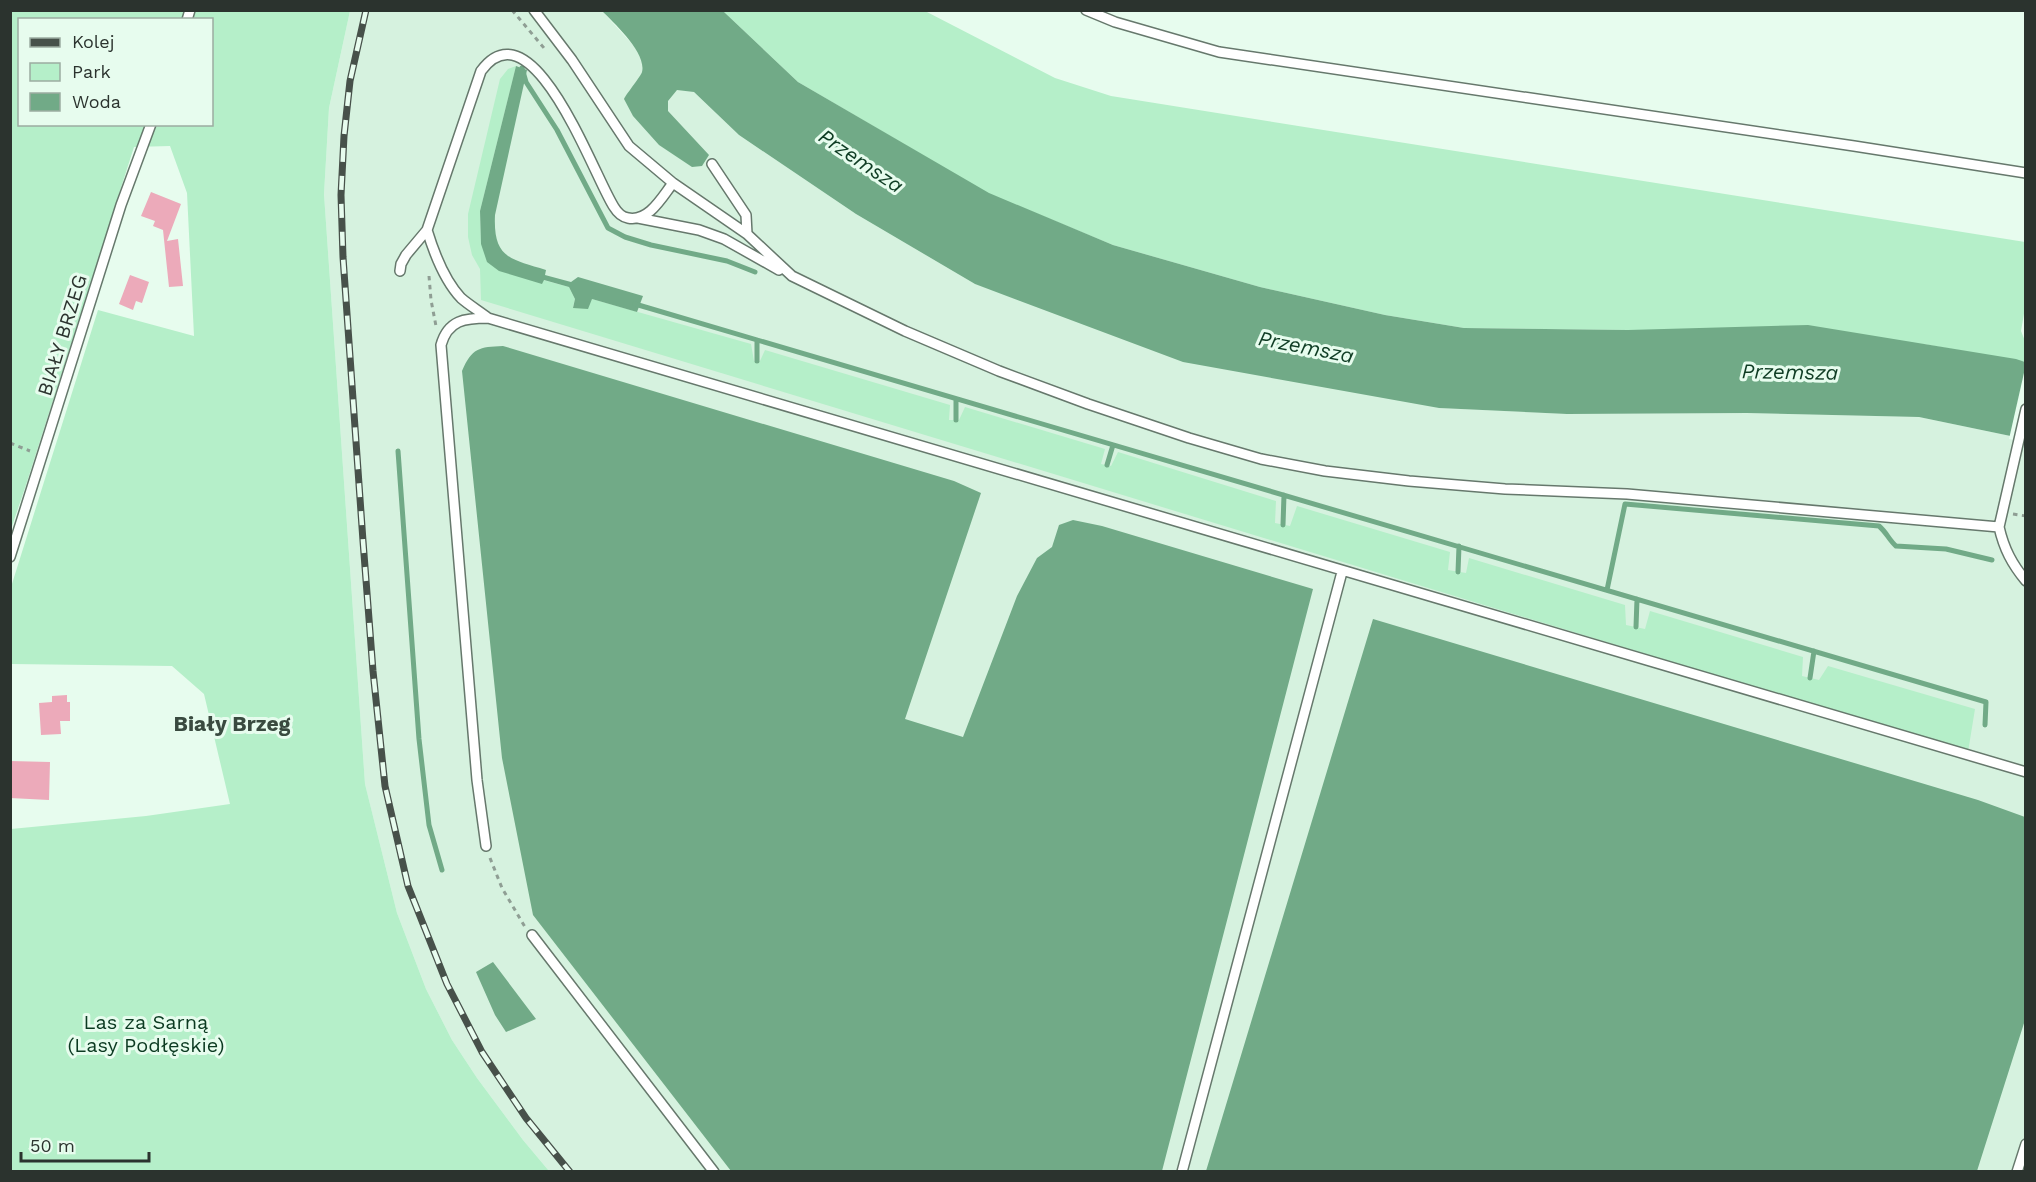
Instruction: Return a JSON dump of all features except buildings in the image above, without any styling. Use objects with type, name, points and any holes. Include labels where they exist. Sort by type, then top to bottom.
[{"type":"lane","points":[[534,10],[572,60],[629,146],[673,183],[747,234],[792,276]]},
{"type":"lane","points":[[1086,10],[1115,22],[1219,52],[2025,173]]},
{"type":"lane","points":[[400,271],[406,255],[427,230],[481,71],[490,58],[501,52],[514,51],[530,59],[543,72],[560,98],[616,211],[629,218],[699,230],[724,239],[758,260],[905,331],[999,370],[1133,420],[1261,459],[1325,471],[1505,489],[1627,494],[1999,527]]},
{"type":"lane","name":"BIAŁY BRZEG","points":[[10,557],[122,205],[150,126]]},
{"type":"lane","points":[[712,164],[746,215],[747,234]]},
{"type":"lane","points":[[638,218],[653,210],[673,183]]},
{"type":"lane","points":[[427,230],[444,272],[461,297],[488,318]]},
{"type":"lane","points":[[486,846],[477,780],[441,345],[443,335],[458,321],[471,318],[488,318],[2025,772]]},
{"type":"lane","points":[[2025,410],[1999,527],[2003,546],[2025,581]]},
{"type":"lane","points":[[1182,1172],[1342,572]]},
{"type":"lane","points":[[532,934],[714,1172]]},
{"type":"lane","points":[[2017,1172],[2025,1144]]},
{"type":"path","points":[[429,272],[431,300],[441,345]]},
{"type":"path","points":[[10,443],[43,456]]},
{"type":"path","points":[[486,846],[497,876],[521,922]]},
{"type":"shaded area","points":[[350,11],[602,11],[633,45],[694,92],[739,135],[856,214],[975,284],[1439,408],[1567,414],[1747,413],[1919,417],[2025,439],[2025,1171],[549,1171],[477,1078],[452,1040],[426,989],[397,913],[365,784],[324,194],[329,108]]},
{"type":"green space","name":"Las za Sarną (Lasy Podłęskie)","points":[[11,11],[350,11],[329,108],[324,194],[365,784],[397,913],[426,989],[452,1040],[477,1078],[549,1171],[11,1171],[11,829],[146,816],[230,804],[204,694],[172,666],[11,664],[11,587],[98,310],[194,336],[187,193],[170,146],[134,147],[11,529]]},
{"type":"green space","points":[[723,11],[925,11],[1055,78],[1111,96],[2025,242],[2025,308],[2021,331],[2025,341],[2025,362],[1923,344],[1628,330],[1464,328],[1385,315],[1260,287],[1113,245],[989,194],[798,82]]},
{"type":"green space","points":[[516,66],[480,211],[481,244],[542,283],[543,280],[569,287],[575,299],[573,307],[592,299],[751,344],[754,361],[760,361],[765,350],[950,405],[949,420],[959,420],[965,407],[1105,449],[1101,464],[1111,466],[1118,452],[1276,501],[1275,523],[1290,526],[1297,506],[1450,552],[1448,570],[1466,573],[1469,558],[1625,605],[1626,625],[1645,629],[1650,611],[1803,657],[1802,676],[1819,680],[1828,666],[1975,709],[1968,752],[481,300],[480,269],[472,255],[468,237],[468,214],[500,79],[508,69]]},
{"type":"water","name":"Przemsza","points":[[602,11],[723,11],[798,82],[989,193],[1113,245],[1260,287],[1385,315],[1464,328],[1628,330],[1808,325],[2016,359],[2025,362],[2025,439],[1919,417],[1747,413],[1567,414],[1439,408],[1183,362],[975,284],[856,214],[739,135],[694,92],[677,90],[668,101],[668,111],[709,155],[702,166],[692,167],[659,145],[633,116],[624,99],[642,72],[640,56]]},
{"type":"water","points":[[516,66],[527,70],[495,215],[497,240],[506,255],[546,270],[545,275],[571,282],[578,277],[643,296],[637,312],[592,299],[588,309],[573,308],[575,299],[569,287],[544,280],[542,284],[499,271],[487,262],[481,244],[480,211]]},
{"type":"water","points":[[503,346],[954,481],[981,493],[905,719],[963,737],[1017,596],[1037,558],[1052,547],[1059,525],[1073,520],[1102,526],[1313,589],[1162,1171],[731,1171],[533,915],[502,758],[462,371],[469,358],[477,350]]},
{"type":"water","points":[[1373,619],[1978,800],[2025,817],[2025,1020],[1977,1171],[1206,1171]]},
{"type":"water","points":[[493,962],[536,1019],[506,1032],[495,1015],[476,972]]},
{"type":"pier","points":[[2026,364],[2026,442],[2025,442],[2009,439]]},
{"type":"waterway","points":[[522,68],[526,82],[557,130],[608,228],[625,237],[651,245],[727,261],[755,272]]},
{"type":"waterway","points":[[635,304],[1986,702],[1985,725]]},
{"type":"waterway","points":[[757,340],[757,361]]},
{"type":"waterway","points":[[956,399],[956,420]]},
{"type":"waterway","points":[[1107,465],[1113,445]]},
{"type":"waterway","points":[[398,451],[419,739],[429,825],[442,870]]},
{"type":"waterway","points":[[1283,525],[1284,495]]},
{"type":"waterway","points":[[1607,590],[1625,504],[1879,526],[1896,546],[1946,549],[1992,560]]},
{"type":"waterway","points":[[1458,572],[1459,546]]},
{"type":"waterway","points":[[1636,627],[1637,599]]},
{"type":"waterway","points":[[1810,678],[1814,651]]},
{"type":"railway","points":[[366,10],[350,81],[341,195],[343,257],[363,541],[385,786],[408,886],[447,984],[482,1052],[526,1118],[570,1172]]},
{"type":"district","name":"Biały Brzeg","points":[[232,724]]}]
